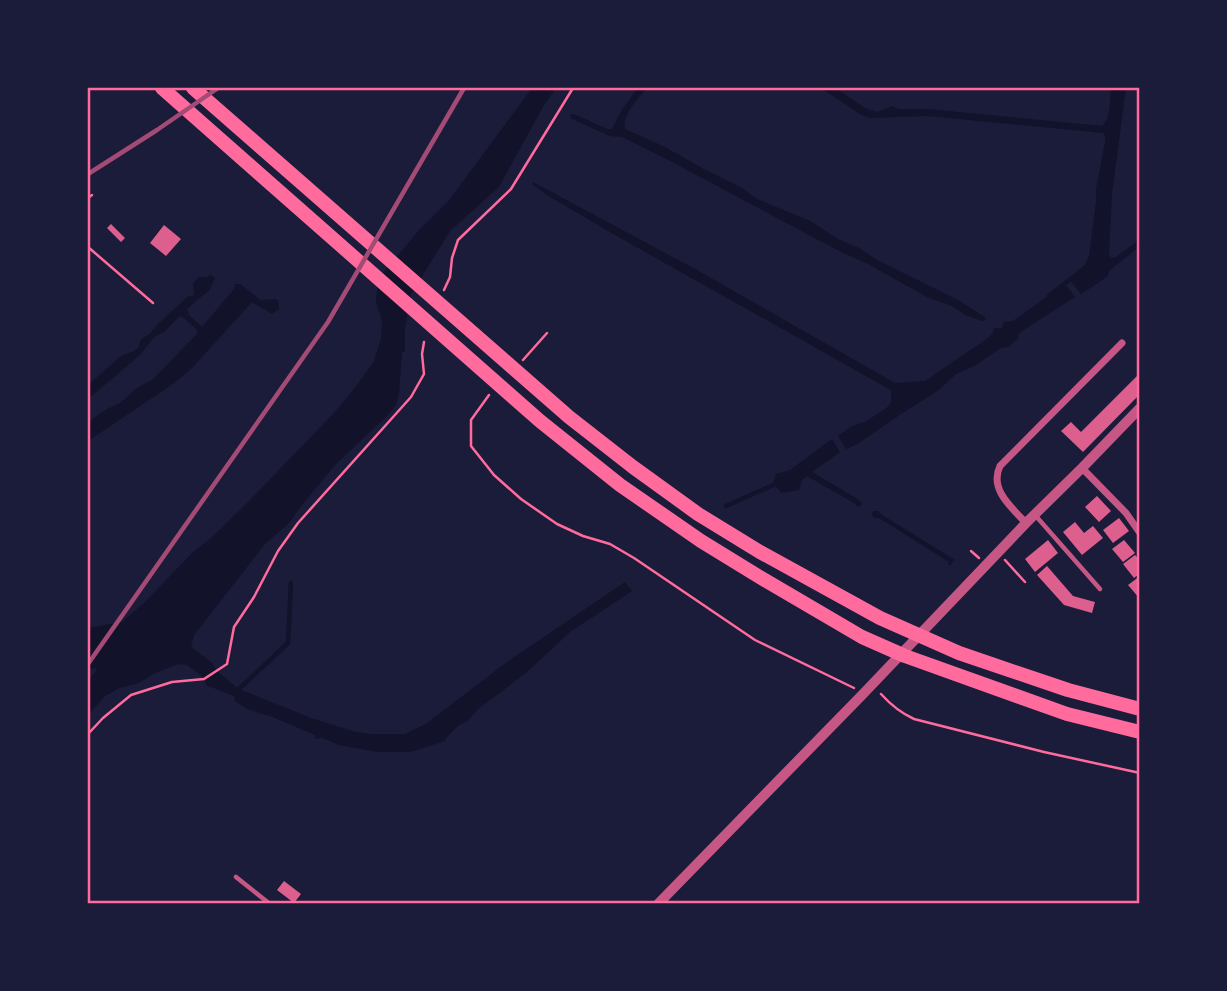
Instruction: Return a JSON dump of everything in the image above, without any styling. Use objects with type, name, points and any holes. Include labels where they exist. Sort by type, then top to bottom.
[{"type":"highway","points":[[162,88],[540,421],[620,485],[701,541],[862,637],[1067,714],[1139,732]]},
{"type":"highway","points":[[193,88],[553,403],[622,459],[698,514],[760,552],[880,618],[959,653],[1068,690],[1139,709]]},
{"type":"street","points":[[1026,523],[999,492],[996,474],[1122,343]]},
{"type":"street","points":[[658,904],[1139,408]]},
{"type":"street","points":[[1082,468],[1126,513],[1139,533]]},
{"type":"lane","points":[[1034,514],[1100,589]]},
{"type":"lane","points":[[236,877],[270,904]]},
{"type":"path","points":[[450,277],[458,240],[511,189],[573,88]]},
{"type":"path","points":[[88,198],[92,195]]},
{"type":"path","points":[[88,247],[153,303]]},
{"type":"path","points":[[517,368],[547,333]]},
{"type":"path","points":[[88,734],[131,695],[172,682],[204,679],[227,664],[234,627],[285,541],[411,397],[424,374],[424,342]]},
{"type":"path","points":[[492,392],[471,420],[471,446],[495,475],[521,499],[557,524],[610,544],[634,558],[755,640],[863,694]]},
{"type":"path","points":[[998,553],[1025,582]]},
{"type":"path","points":[[871,684],[889,702],[914,719],[1139,773]]},
{"type":"shaded area","points":[[532,88],[556,88],[499,187],[450,231],[411,294],[396,405],[336,464],[290,522],[265,544],[194,635],[191,647],[212,663],[217,671],[205,678],[187,665],[178,664],[139,683],[119,688],[104,697],[88,715],[88,680],[97,670],[88,669],[88,628],[122,622],[145,602],[192,553],[247,503],[333,414],[357,385],[374,361],[381,338],[382,321],[376,302],[378,279],[420,229],[450,199]]},
{"type":"shaded area","points":[[638,88],[647,88],[628,113],[625,129],[665,147],[742,188],[757,199],[810,221],[877,260],[960,301],[986,318],[985,320],[965,315],[952,306],[929,298],[622,137],[610,136],[570,118],[571,114],[574,114],[612,129]]},
{"type":"shaded area","points":[[821,88],[835,88],[865,108],[877,112],[893,106],[898,109],[927,109],[1102,126],[1109,114],[1111,88],[1126,88],[1112,193],[1109,256],[1116,257],[1139,240],[1139,247],[1110,270],[1107,277],[1081,294],[1070,280],[1083,269],[1089,256],[1096,189],[1105,142],[1103,133],[928,116],[869,118]]},
{"type":"shaded area","points":[[533,182],[695,269],[895,383],[925,381],[988,338],[994,328],[1002,328],[1004,322],[1013,321],[1065,284],[1075,297],[1019,333],[1018,339],[1008,347],[1001,348],[976,365],[956,374],[939,390],[846,449],[838,436],[889,406],[889,389],[615,235],[547,195],[532,184]]},
{"type":"shaded area","points":[[211,275],[215,278],[209,291],[187,309],[189,315],[202,327],[234,289],[235,284],[240,284],[261,300],[275,299],[279,309],[272,314],[252,302],[191,369],[88,441],[88,422],[152,380],[197,334],[197,330],[180,316],[164,332],[154,337],[140,355],[88,399],[88,385],[121,356],[138,348],[141,339],[150,334],[187,297],[194,295],[193,284],[198,277]]},
{"type":"shaded area","points":[[832,439],[840,452],[812,472],[862,504],[856,506],[807,476],[802,480],[799,490],[781,493],[773,483],[776,474],[790,470]]},
{"type":"shaded area","points":[[873,511],[878,511],[955,559],[950,566],[949,562],[879,518],[874,518]]},
{"type":"shaded area","points":[[625,582],[632,591],[570,632],[527,672],[477,710],[469,720],[459,725],[445,741],[410,752],[377,752],[339,745],[322,738],[315,739],[315,735],[247,709],[235,701],[234,696],[206,685],[205,679],[218,672],[239,689],[311,718],[356,732],[405,734],[427,723],[507,662]]},
{"type":"building","points":[[111,224],[125,238],[121,242],[107,228]]},
{"type":"building","points":[[164,225],[181,239],[166,256],[150,243]]},
{"type":"building","points":[[1140,373],[1140,394],[1083,452],[1061,431],[1071,422],[1081,432]]},
{"type":"building","points":[[1097,496],[1111,511],[1099,522],[1085,507]]},
{"type":"building","points":[[1119,518],[1129,531],[1113,543],[1103,530]]},
{"type":"building","points":[[1075,522],[1084,533],[1093,526],[1103,538],[1082,555],[1063,532]]},
{"type":"building","points":[[1048,540],[1058,553],[1035,572],[1025,559]]},
{"type":"building","points":[[1124,540],[1135,553],[1123,562],[1112,549]]},
{"type":"building","points":[[1135,555],[1140,560],[1140,573],[1134,578],[1123,564]]},
{"type":"building","points":[[1047,566],[1073,596],[1095,602],[1092,613],[1064,605],[1037,575]]},
{"type":"building","points":[[1140,576],[1140,599],[1128,585]]},
{"type":"building","points":[[284,881],[301,894],[294,903],[277,890]]},
{"type":"waterway","points":[[1049,296],[1086,267]]},
{"type":"waterway","points":[[726,506],[780,482]]},
{"type":"waterway","points":[[239,689],[288,643],[291,583]]},
{"type":"railway","points":[[88,174],[218,88]]},
{"type":"railway","points":[[88,664],[328,322],[464,88]]}]
